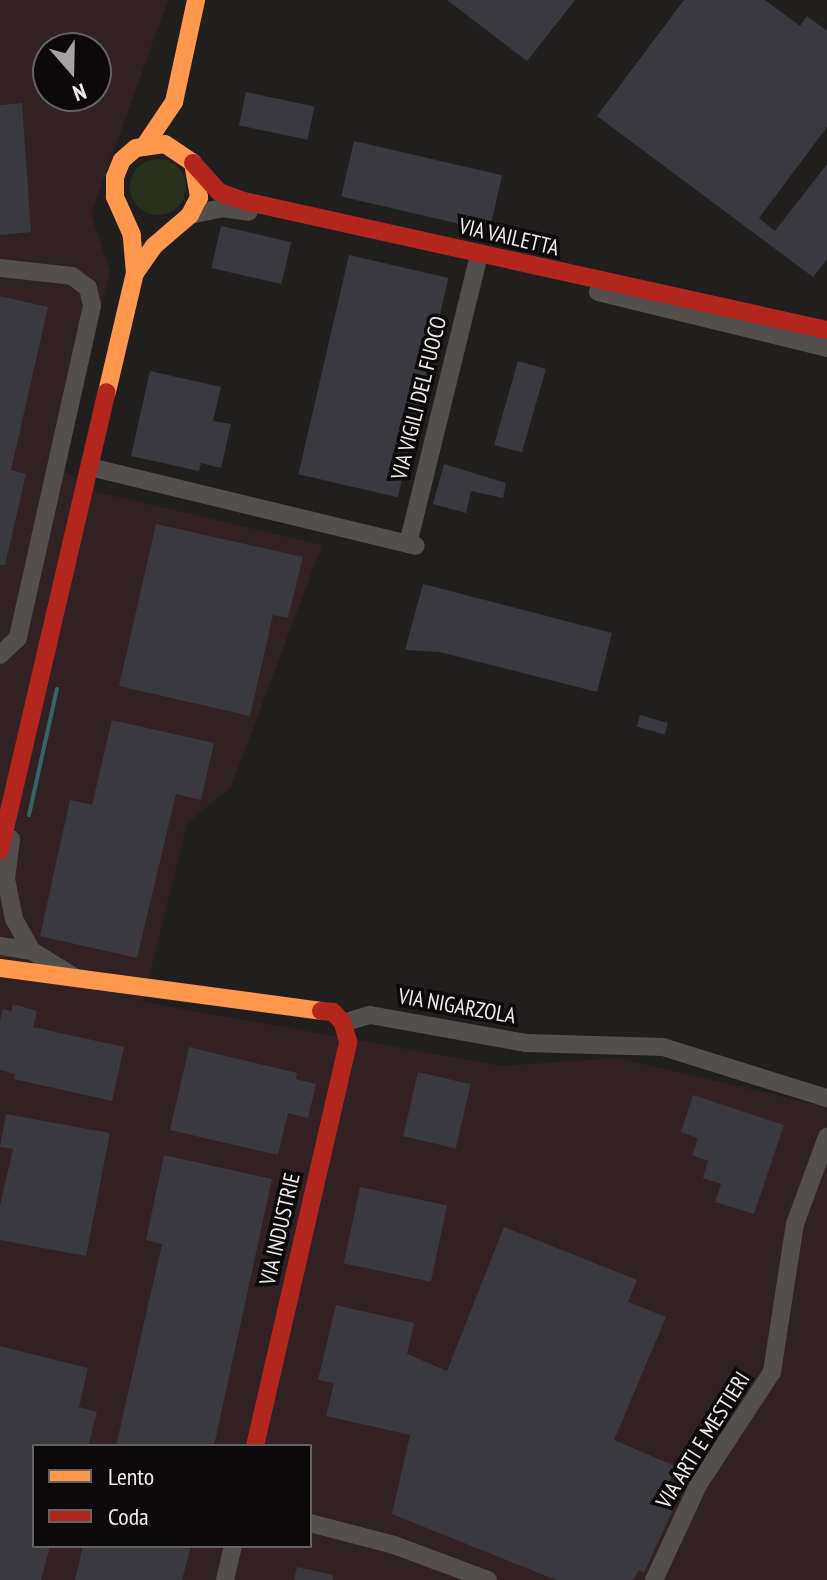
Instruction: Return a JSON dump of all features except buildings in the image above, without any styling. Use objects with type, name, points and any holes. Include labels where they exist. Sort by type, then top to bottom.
[{"type":"street","points":[[0,849],[135,273],[127,220],[115,197],[115,177],[122,160],[145,145],[174,102],[196,0]]},
{"type":"street","points":[[135,273],[173,227],[190,215],[200,189],[187,157],[174,102]]},
{"type":"street","points":[[145,145],[165,144],[187,157]]},
{"type":"street","name":"VIA VAILETTA","points":[[187,157],[210,185],[236,199],[827,330]]},
{"type":"street","name":"VIA VAILETTA","points":[[190,215],[212,209],[239,210],[827,348]]},
{"type":"street","points":[[127,220],[146,230],[173,227]]},
{"type":"street","name":"VIA VIGILI DEL FUOCO","points":[[90,467],[412,545],[477,264]]},
{"type":"street","points":[[0,268],[72,276],[88,288],[92,306],[18,638],[0,655]]},
{"type":"street","points":[[10,811],[7,899],[32,951]]},
{"type":"street","points":[[0,946],[32,951],[79,979]]},
{"type":"street","points":[[0,968],[24,975]]},
{"type":"street","points":[[0,978],[24,975],[79,979],[333,1012],[343,1023]]},
{"type":"street","name":"VIA NIGARZOLA","points":[[343,1023],[370,1015],[526,1043],[663,1047],[827,1098]]},
{"type":"street","name":"VIA INDUSTRIE","points":[[255,1444],[348,1042],[343,1023]]},
{"type":"street","name":"VIA ARTI E MESTIERI","points":[[654,1580],[698,1485],[772,1372],[795,1224],[827,1137]]},
{"type":"street","points":[[312,1524],[410,1550],[488,1580]]},
{"type":"street","points":[[225,1580],[233,1548]]},
{"type":"shaded area","points":[[0,0],[168,0],[91,214],[110,271],[58,467],[97,492],[322,545],[231,787],[187,823],[143,1002],[502,1066],[617,1058],[827,1107],[827,1580],[0,1580]]},
{"type":"green space","points":[[158,159],[178,167],[186,187],[178,207],[158,215],[138,207],[130,187],[138,167]]},
{"type":"waterway","points":[[29,815],[57,689]]},
{"type":"traffic: slow","points":[[145,145],[174,102],[196,0]]},
{"type":"traffic: slow","points":[[107,392],[135,273],[132,235],[115,197],[115,177],[122,160],[136,148],[165,144],[193,163],[199,197],[190,215],[154,246],[135,273]]},
{"type":"traffic: slow","points":[[0,968],[321,1011]]},
{"type":"traffic: jam","points":[[193,163],[219,192],[244,201],[827,330]]},
{"type":"traffic: jam","points":[[0,850],[107,392]]},
{"type":"traffic: jam","points":[[255,1444],[348,1042],[343,1023],[333,1012],[321,1011]]}]
